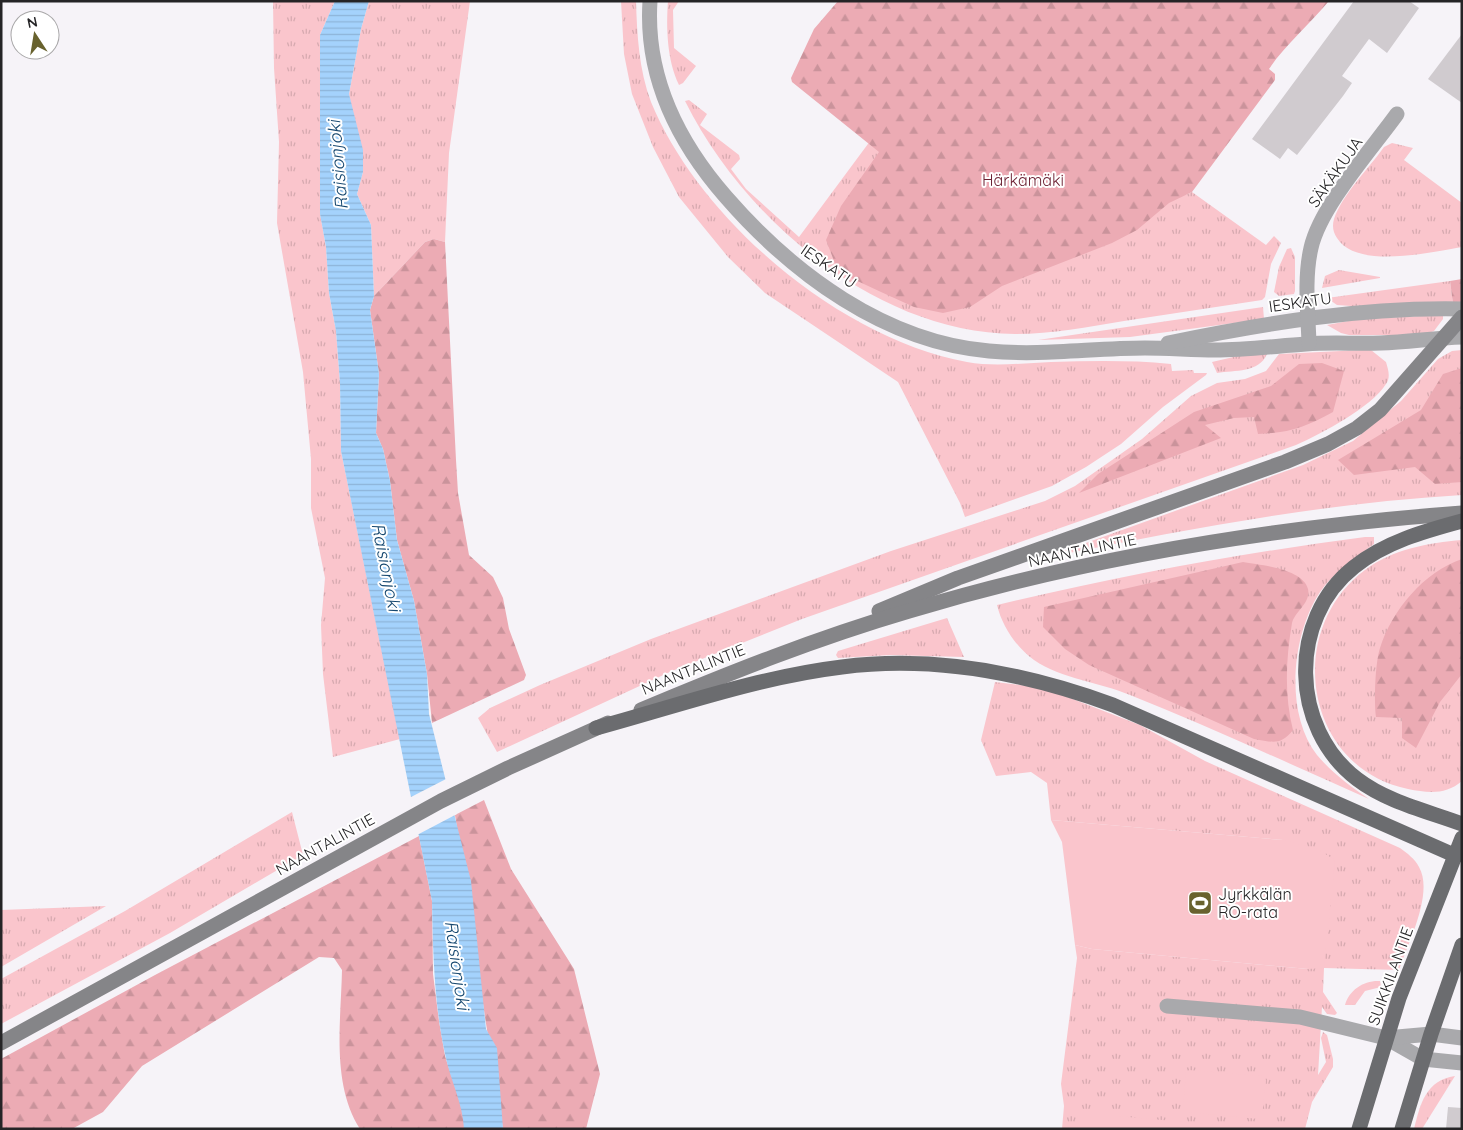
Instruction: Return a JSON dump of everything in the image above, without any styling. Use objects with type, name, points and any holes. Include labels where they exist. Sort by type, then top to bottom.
[{"type":"main road","points":[[794,648],[958,578],[1285,462],[1328,444],[1357,428],[1380,410],[1462,317]]},
{"type":"main road","name":"NAANTALINTIE","points":[[1,1043],[368,840],[508,768],[596,728],[794,648],[908,611],[989,589],[1142,554],[1306,528],[1462,513]]},
{"type":"main road","points":[[1462,521],[1422,532],[1392,544],[1372,554],[1344,575],[1331,591],[1313,623],[1305,672],[1311,712],[1319,730],[1328,747],[1352,774],[1379,793],[1462,824]]},
{"type":"main road","points":[[596,728],[746,687],[843,666],[927,664],[988,670],[1066,687],[1113,705],[1458,854]]},
{"type":"main road","name":"SUIKKILANTIE","points":[[1359,1129],[1386,1038],[1424,931],[1458,854],[1462,838]]},
{"type":"main road","points":[[1402,1129],[1431,1034],[1462,945]]},
{"type":"street","name":"IESKATU","points":[[650,1],[650,35],[656,78],[670,112],[692,151],[720,190],[755,231],[838,296],[913,334],[957,346],[1009,352],[1144,348],[1217,350],[1309,344],[1382,343],[1462,337]]},
{"type":"street","name":"SÄKÄKUJA","points":[[1309,344],[1309,262],[1311,246],[1333,202],[1397,114]]},
{"type":"street","name":"IESKATU","points":[[1144,348],[1308,318],[1377,310],[1462,308]]},
{"type":"street","points":[[1167,1006],[1300,1017],[1386,1038],[1423,1059],[1462,1063]]},
{"type":"street","points":[[1386,1038],[1431,1034],[1462,1038]]},
{"type":"green space","points":[[273,1],[335,1],[320,35],[320,214],[326,247],[329,293],[336,331],[340,383],[341,451],[400,739],[333,757],[323,674],[321,625],[325,578],[311,508],[311,459],[303,372],[277,223],[279,142],[274,68]]},
{"type":"green space","points":[[369,1],[470,1],[449,153],[445,242],[434,239],[425,242],[374,296],[371,225],[357,194],[363,172],[349,94],[361,29]]},
{"type":"green space","points":[[621,1],[636,1],[641,65],[647,90],[673,146],[703,190],[739,230],[780,268],[825,301],[871,328],[919,349],[967,362],[998,364],[1081,361],[1141,362],[1171,364],[1172,371],[1193,370],[1194,373],[1207,373],[1206,375],[1163,407],[1121,444],[1086,467],[1052,486],[965,517],[960,503],[898,382],[765,293],[728,257],[679,197],[653,147],[632,94],[624,54]]},
{"type":"green space","points":[[668,1],[679,1],[673,10],[674,48],[696,66],[683,83],[679,85],[672,65],[668,44]]},
{"type":"green space","name":"Härkämäki","points":[[838,1],[1329,1],[1282,51],[1269,69],[1275,74],[1275,80],[1192,192],[1169,203],[1137,230],[1112,243],[1002,286],[970,307],[943,313],[914,307],[851,278],[836,266],[826,240],[841,206],[879,152],[792,82],[791,78],[814,29]]},
{"type":"green space","points":[[689,100],[707,114],[700,125],[739,155],[740,159],[731,169],[746,189],[799,237],[882,125],[1185,195],[1192,192],[1266,245],[1274,236],[1281,243],[1271,264],[1265,297],[1262,300],[1042,333],[1015,334],[964,329],[914,314],[865,291],[820,262],[779,227],[742,187],[710,145],[685,101]]},
{"type":"green space","points":[[1392,143],[1413,148],[1404,160],[1462,203],[1462,247],[1414,255],[1377,256],[1361,254],[1347,248],[1337,238],[1333,229],[1333,222],[1343,201],[1384,147]]},
{"type":"green space","points":[[434,239],[445,242],[458,493],[469,555],[493,577],[503,598],[509,629],[526,675],[524,680],[432,723],[427,674],[414,601],[397,540],[390,481],[383,449],[376,433],[379,374],[370,310],[374,296],[425,242]]},
{"type":"green space","points":[[1291,248],[1295,257],[1295,291],[1294,294],[1279,296],[1274,292],[1279,267],[1287,249]]},
{"type":"green space","points":[[1339,270],[1380,278],[1322,288],[1325,276]]},
{"type":"green space","points":[[1462,279],[1462,304],[1453,304],[1450,281]]},
{"type":"green space","points":[[1450,281],[1453,304],[1351,306],[1337,305],[1327,298]]},
{"type":"green space","points":[[1263,307],[1264,319],[1130,337],[1038,340]]},
{"type":"green space","points":[[1443,315],[1443,319],[1434,331],[1424,335],[1349,335],[1327,325],[1359,319]]},
{"type":"green space","points":[[1371,350],[1386,362],[1389,376],[1386,384],[1370,402],[1358,411],[1332,427],[1296,445],[802,619],[672,671],[497,752],[478,718],[490,708],[540,685],[651,639],[891,551],[1045,501],[1075,486],[1142,439],[1191,396],[1217,383],[1245,379],[1266,371],[1279,354]]},
{"type":"green space","points":[[1462,350],[1462,495],[1310,510],[1159,535],[1059,555],[1058,553],[1303,465],[1353,441],[1401,401],[1438,359],[1452,351]]},
{"type":"green space","points":[[1267,354],[1258,365],[1239,371],[1217,373],[1212,362],[1242,355]]},
{"type":"green space","points":[[1322,363],[1344,371],[1333,412],[1306,425],[1279,432],[1258,434],[1254,417],[1234,418],[1205,425],[1221,438],[1079,493],[1098,474],[1194,412],[1271,386],[1299,364]]},
{"type":"green space","points":[[1462,368],[1462,482],[1435,484],[1415,467],[1354,475],[1338,460],[1421,410],[1443,374]]},
{"type":"green space","points":[[1374,537],[1374,544],[1332,578],[1320,592],[1310,609],[1298,651],[1296,696],[1300,718],[1307,738],[1317,755],[1329,768],[1369,799],[1160,707],[1118,691],[1056,672],[1027,655],[1006,628],[997,605],[1180,566],[1272,550]]},
{"type":"green space","points":[[1462,540],[1462,781],[1456,786],[1443,791],[1408,789],[1373,776],[1346,754],[1328,727],[1317,694],[1315,661],[1323,627],[1339,596],[1365,570],[1387,557],[1411,548]]},
{"type":"green space","points":[[1462,559],[1462,674],[1440,702],[1416,748],[1402,738],[1402,718],[1376,717],[1375,682],[1378,655],[1385,634],[1411,594],[1435,573]]},
{"type":"green space","points":[[1243,562],[1290,572],[1305,582],[1308,589],[1307,599],[1292,623],[1288,650],[1287,690],[1293,730],[1280,741],[1271,742],[1254,739],[1089,665],[1065,649],[1043,627],[1044,607]]},
{"type":"green space","points":[[947,618],[964,657],[890,655],[838,658],[836,655],[838,651]]},
{"type":"green space","points":[[995,682],[1044,688],[1140,725],[1205,761],[1400,848],[1411,856],[1417,864],[1423,878],[1422,904],[1399,970],[1324,968],[1323,992],[1337,1013],[1335,1015],[1327,1014],[1322,1007],[1318,1075],[1326,1062],[1321,1038],[1323,1032],[1327,1035],[1333,1067],[1312,1102],[1305,1129],[1062,1129],[1064,1106],[1061,1084],[1077,958],[1075,945],[1092,949],[1308,969],[1283,840],[1051,820],[1047,783],[1031,772],[996,776],[981,740]]},
{"type":"green space","points":[[484,800],[511,869],[574,969],[600,1074],[586,1129],[503,1129],[455,815]]},
{"type":"green space","points":[[292,812],[303,855],[170,933],[1,1024],[1,979],[125,911]]},
{"type":"green space","name":"Jyrkkälän RO-rata","points":[[1051,820],[1283,840],[1317,849],[1335,860],[1324,968],[1308,969],[1092,949],[1075,945],[1062,842]]},
{"type":"green space","points":[[419,836],[432,901],[433,974],[439,1021],[445,1056],[464,1114],[464,1129],[360,1129],[351,1111],[341,1072],[342,970],[334,958],[319,957],[142,1066],[103,1112],[72,1129],[1,1129],[1,1059],[155,975]]},
{"type":"green space","points":[[106,906],[1,967],[1,910]]},
{"type":"green space","points":[[1380,981],[1381,987],[1365,991],[1355,1005],[1345,1005],[1350,995],[1358,987],[1368,982]]},
{"type":"green space","points":[[1189,1070],[1262,1076],[1266,1080],[1262,1116],[1259,1119],[1186,1112],[1183,1109],[1186,1072]]},
{"type":"green space","points":[[1455,1076],[1422,1129],[1414,1129],[1422,1102],[1431,1088],[1445,1078]]},
{"type":"green space","points":[[1078,1116],[1117,1116],[1265,1129],[1077,1129]]},
{"type":"water","name":"Raisionjoki","points":[[335,1],[369,1],[361,29],[349,94],[363,150],[363,172],[357,194],[371,225],[374,296],[370,310],[379,374],[376,433],[383,449],[390,481],[397,540],[414,601],[427,674],[429,714],[471,881],[486,1029],[497,1048],[503,1129],[464,1129],[461,1110],[447,1064],[436,997],[432,901],[341,451],[340,383],[336,331],[329,293],[326,247],[320,214],[320,35]]},
{"type":"pier","points":[[448,778],[457,814],[417,835],[409,798]]},
{"type":"building","points":[[1354,1],[1409,1],[1419,8],[1387,53],[1369,39],[1342,76],[1352,83],[1343,96],[1297,155],[1288,148],[1280,159],[1252,139]]},
{"type":"building","points":[[1462,34],[1462,103],[1428,79]]},
{"type":"building","points":[[1448,1107],[1462,1108],[1462,1129],[1446,1129]]},
{"type":"place","name":"Jyrkkälän RO-rata","points":[[1200,903]]}]
